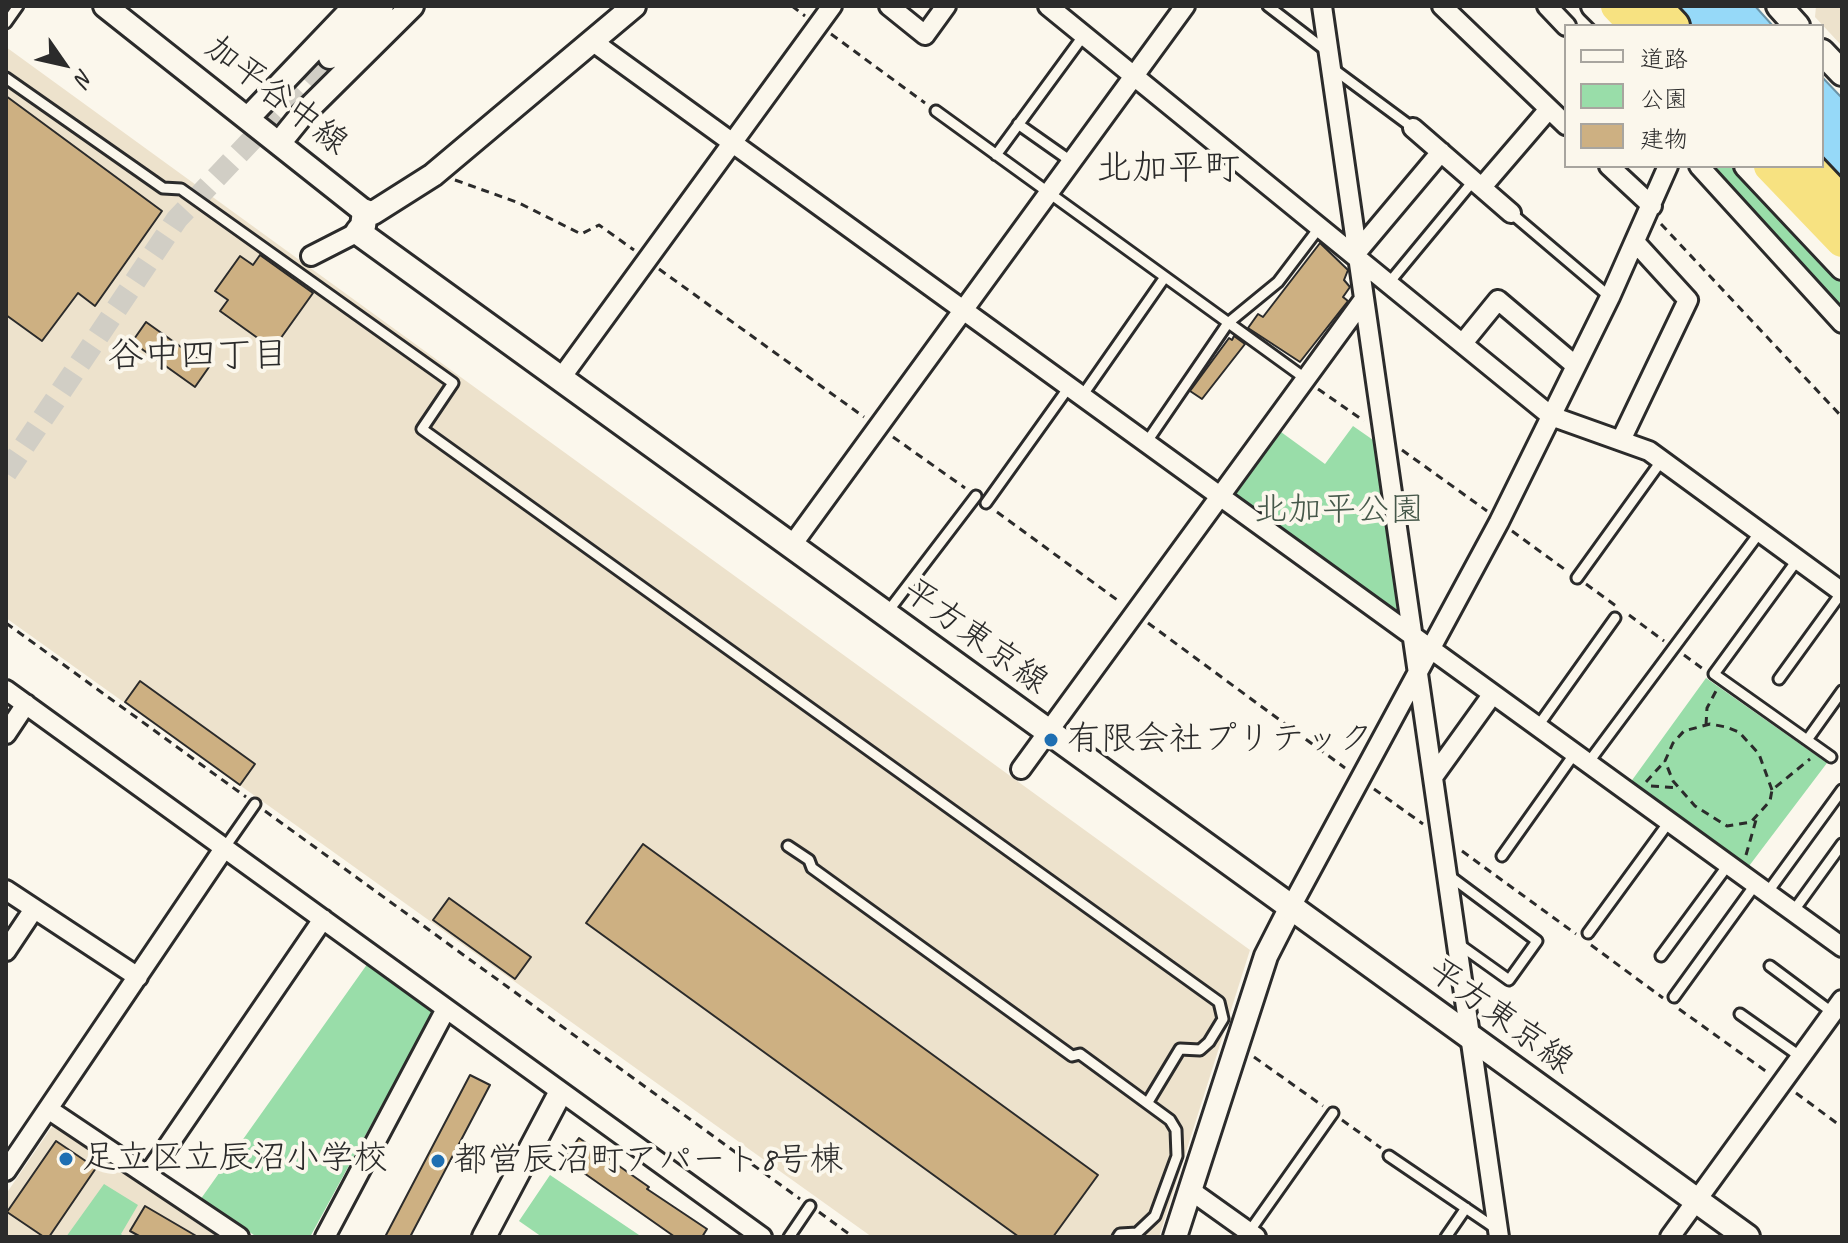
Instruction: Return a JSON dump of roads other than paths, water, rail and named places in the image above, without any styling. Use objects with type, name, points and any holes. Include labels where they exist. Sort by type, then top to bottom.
[{"type":"highway","points":[[1617,6],[1634,24]]},
{"type":"highway","points":[[1654,6],[1671,24]]},
{"type":"highway","points":[[1772,168],[1842,241]]},
{"type":"highway","points":[[1809,168],[1842,203]]},
{"type":"main road","points":[[1824,54],[1842,73]]},
{"type":"main road","name":"平方東京線","points":[[362,222],[561,378],[1747,1237]]},
{"type":"street","name":"加平谷中線","points":[[105,6],[280,142],[362,222]]},
{"type":"street","points":[[330,57],[382,6]]},
{"type":"street","points":[[280,142],[301,116],[412,6]]},
{"type":"street","points":[[311,256],[433,175],[634,6]]},
{"type":"street","points":[[561,378],[832,6]]},
{"type":"street","points":[[889,6],[925,35],[946,6]]},
{"type":"street","points":[[1048,6],[1551,416],[1621,440],[1662,460],[1842,592]]},
{"type":"street","points":[[792,545],[1185,6]]},
{"type":"street","points":[[1322,6],[1498,1234]]},
{"type":"street","points":[[1442,6],[1564,123]]},
{"type":"street","points":[[1547,6],[1564,24]]},
{"type":"street","points":[[1593,6],[1611,24]]},
{"type":"street","points":[[249,117],[343,10]]},
{"type":"street","points":[[592,41],[1842,947]]},
{"type":"street","points":[[1478,184],[1549,109]]},
{"type":"street","points":[[1413,128],[1511,213]]},
{"type":"street","points":[[1358,256],[1441,152]]},
{"type":"street","points":[[1611,168],[1651,209]]},
{"type":"street","points":[[1175,1237],[1266,956],[1418,675],[1551,416],[1610,297],[1667,168]]},
{"type":"street","points":[[1701,168],[1842,323]]},
{"type":"street","points":[[1748,168],[1842,268]]},
{"type":"street","points":[[1621,440],[1688,300],[1635,242]]},
{"type":"street","points":[[1021,769],[1364,299]]},
{"type":"street","points":[[1463,343],[1498,300],[1576,366]]},
{"type":"street","points":[[6,690],[446,1009],[558,1096],[762,1237]]},
{"type":"street","points":[[1433,777],[1492,695]]},
{"type":"street","points":[[6,734],[26,704]]},
{"type":"street","points":[[6,1171],[223,850]]},
{"type":"street","points":[[6,890],[138,977]]},
{"type":"street","points":[[6,951],[34,909]]},
{"type":"street","points":[[148,1175],[323,919]]},
{"type":"street","points":[[1670,1237],[1838,1006]]},
{"type":"street","points":[[325,1237],[446,1009]]},
{"type":"street","points":[[484,1237],[558,1096]]},
{"type":"street","points":[[48,1109],[239,1237]]},
{"type":"street","points":[[1190,1190],[1252,1234]]},
{"type":"lane","points":[[6,23],[18,6]]},
{"type":"lane","points":[[1268,6],[1413,128]]},
{"type":"lane","points":[[996,155],[1084,35]]},
{"type":"lane","points":[[6,78],[163,188],[181,189],[453,383],[422,429],[1219,1002],[1223,1019],[1209,1042],[1200,1050],[1180,1049],[1148,1102]]},
{"type":"lane","points":[[936,111],[1306,379]]},
{"type":"lane","points":[[1018,124],[1072,162]]},
{"type":"lane","points":[[1388,284],[1478,184]]},
{"type":"lane","points":[[1511,213],[1610,297]]},
{"type":"lane","points":[[1146,443],[1228,323],[1278,282],[1319,228]]},
{"type":"lane","points":[[986,503],[1165,277]]},
{"type":"lane","points":[[1577,578],[1662,460]]},
{"type":"lane","points":[[886,614],[976,496]]},
{"type":"lane","points":[[1502,856],[1760,532]]},
{"type":"lane","points":[[1798,559],[1714,674],[1831,757]]},
{"type":"lane","points":[[1779,679],[1842,592]]},
{"type":"lane","points":[[1537,727],[1615,618]]},
{"type":"lane","points":[[1807,740],[1842,691]]},
{"type":"lane","points":[[1661,956],[1842,790]]},
{"type":"lane","points":[[223,850],[255,804]]},
{"type":"lane","points":[[1588,933],[1669,822]]},
{"type":"lane","points":[[1792,913],[1842,844]]},
{"type":"lane","points":[[788,846],[809,860],[812,868],[1072,1056],[1080,1054],[1148,1102],[1176,1130],[1177,1156],[1155,1216],[1137,1233],[1120,1234],[1118,1237]]},
{"type":"lane","points":[[1447,874],[1537,941],[1509,980],[1457,943]]},
{"type":"lane","points":[[1674,997],[1748,879]]},
{"type":"lane","points":[[1770,966],[1838,1006]]},
{"type":"lane","points":[[1740,1014],[1801,1057]]},
{"type":"lane","points":[[1252,1234],[1333,1113]]},
{"type":"lane","points":[[1389,1156],[1466,1208],[1498,1234]]},
{"type":"lane","points":[[789,1237],[810,1206]]},
{"type":"lane","points":[[1446,1237],[1466,1208]]},
{"type":"water","points":[[1672,6],[1755,6],[1771,24],[1690,24]]},
{"type":"water","points":[[1824,79],[1842,98],[1842,184],[1824,165]]},
{"type":"tunnel","points":[[6,473],[177,219],[330,57]]},
{"type":"place","name":"有限会社プリテック","points":[[1051,740]]},
{"type":"place","name":"足立区立辰沼小学校","points":[[66,1159]]},
{"type":"place","name":"都営辰沼町アパート8号棟","points":[[438,1161]]},
{"type":"district","name":"北加平町","points":[[1168,170]]},
{"type":"district","name":"谷中四丁目","points":[[198,357]]},
{"type":"park label","name":"北加平公園","points":[[1339,511]]}]
